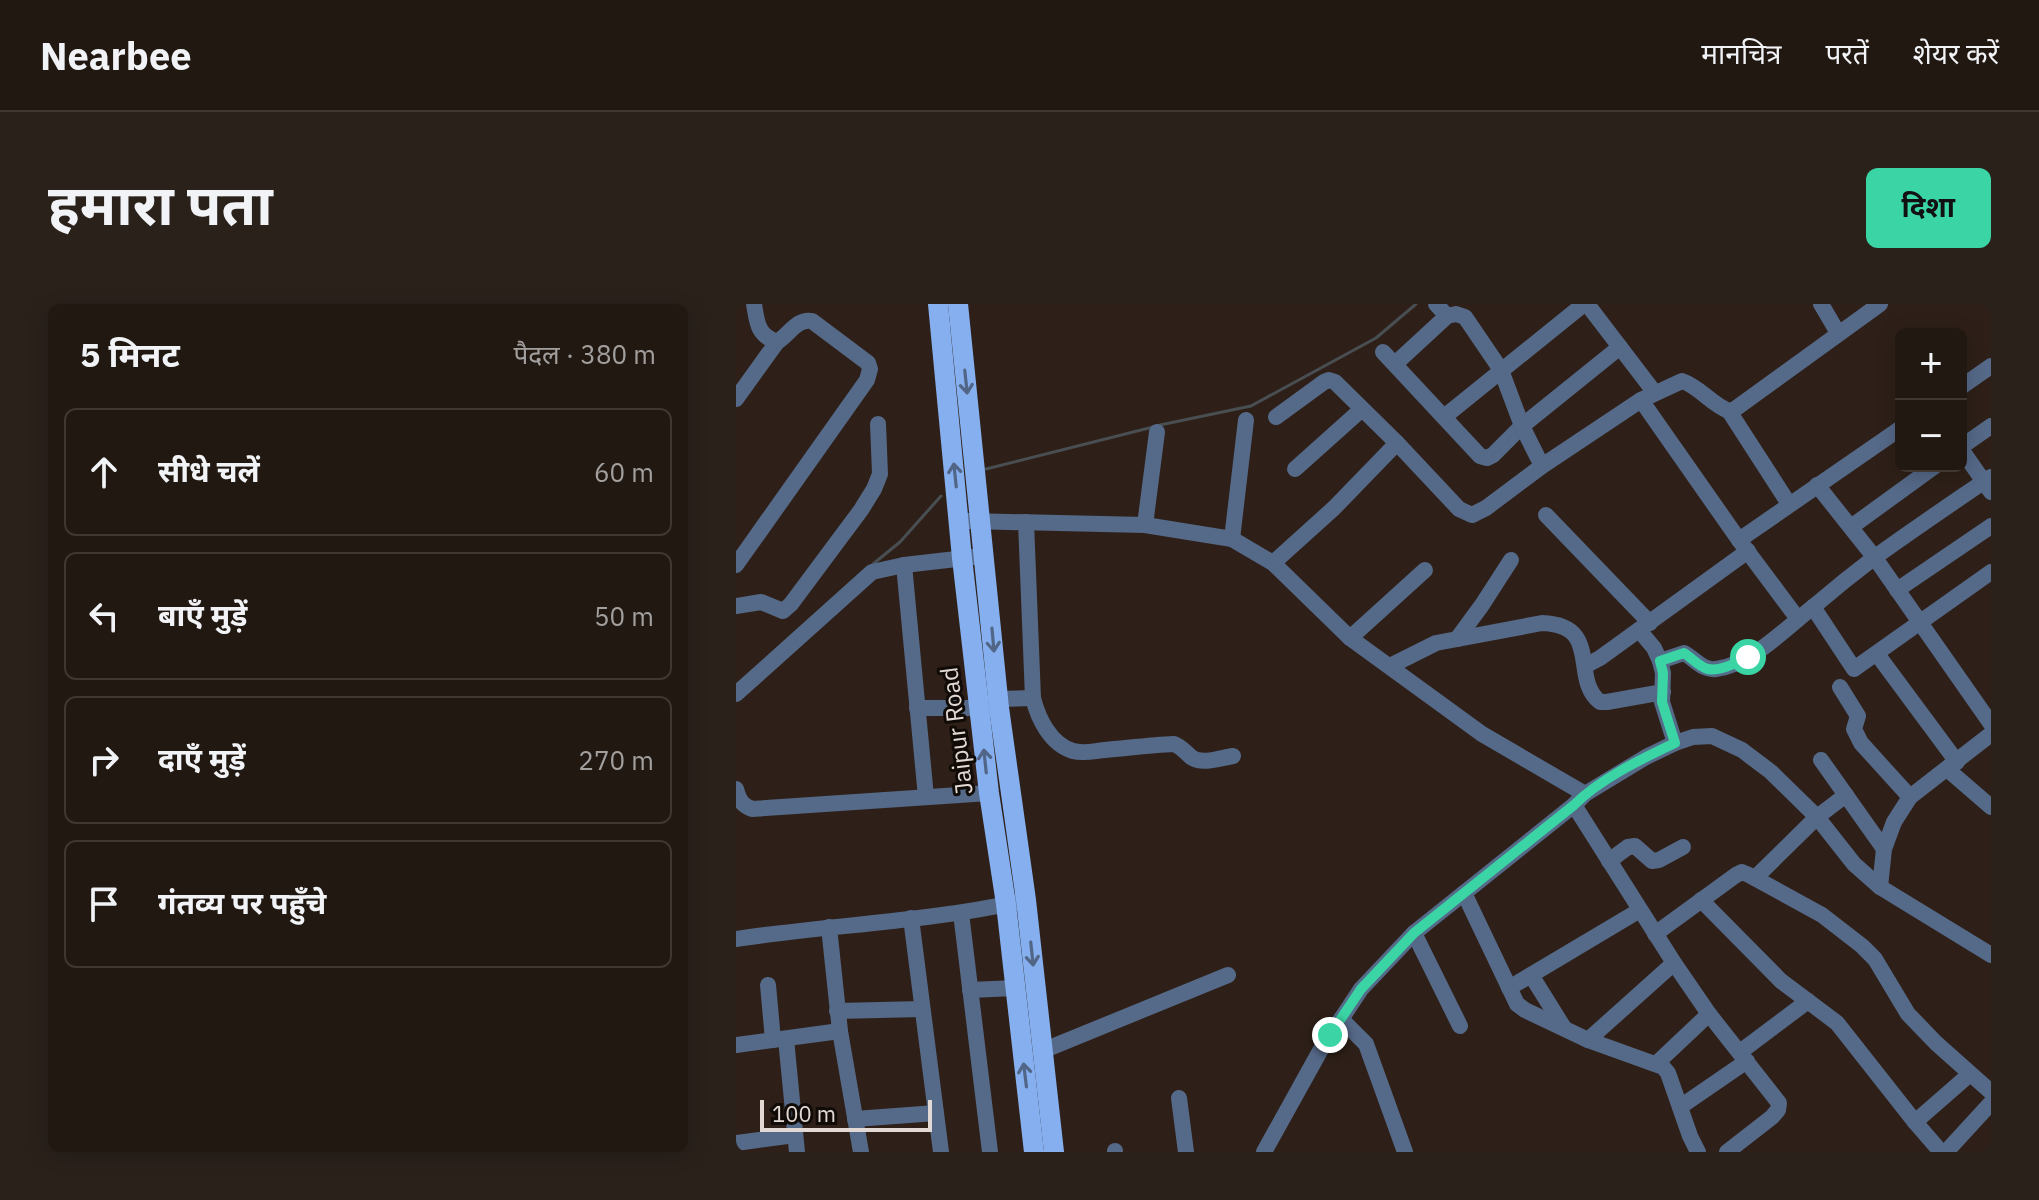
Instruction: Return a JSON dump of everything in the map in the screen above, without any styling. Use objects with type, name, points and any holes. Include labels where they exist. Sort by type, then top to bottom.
[{"type":"main road","name":"Jaipur Road","points":[[938,304],[970,521],[984,555],[992,705],[1016,902],[1042,1051],[1054,1152]]},
{"type":"main road","name":"Jaipur Road","points":[[958,304],[970,521],[962,558],[992,705],[989,793],[1016,902],[1016,988],[1034,1152]]},
{"type":"street","points":[[754,304],[757,326],[763,335],[777,342]]},
{"type":"street","points":[[1444,417],[1585,304],[1620,347],[1648,397],[1743,546],[1798,619]]},
{"type":"street","points":[[1821,304],[1838,333]]},
{"type":"street","points":[[1729,411],[1880,304]]},
{"type":"street","points":[[1542,466],[1522,426],[1501,370],[1465,317],[1440,308],[1389,358],[1480,456],[1487,458],[1522,426],[1620,347]]},
{"type":"street","points":[[736,399],[777,342],[806,320],[812,321],[868,363],[870,373],[858,393],[736,565]]},
{"type":"street","points":[[1967,383],[1991,366]]},
{"type":"street","points":[[1276,417],[1329,380],[1335,382],[1459,509],[1472,515],[1648,397],[1682,381],[1729,411],[1789,504]]},
{"type":"street","points":[[1295,469],[1362,409]]},
{"type":"street","points":[[1232,539],[1246,420]]},
{"type":"street","points":[[736,606],[761,602],[783,611],[791,604],[861,510],[877,482],[880,474],[878,424]]},
{"type":"street","points":[[1967,444],[1991,426]]},
{"type":"street","points":[[1145,525],[1157,432]]},
{"type":"street","points":[[1585,666],[1644,626],[1743,546],[1789,504],[1895,432]]},
{"type":"street","points":[[1273,563],[1334,508],[1397,443]]},
{"type":"street","points":[[1660,661],[1684,653],[1708,669],[1718,669],[1748,657],[1772,641],[1875,558],[1989,483],[1967,456]]},
{"type":"street","points":[[1851,527],[1927,472]]},
{"type":"street","points":[[1817,485],[1875,558],[1991,724]]},
{"type":"street","points":[[1546,515],[1644,626],[1660,661],[1663,673],[1662,702],[1675,743]]},
{"type":"street","points":[[970,521],[1145,525],[1232,539],[1273,563],[1357,631],[1390,666],[1579,800],[1609,861],[1674,963],[1709,1014],[1779,1103],[1778,1110],[1727,1152]]},
{"type":"street","points":[[1026,522],[1033,698],[1044,727],[1057,741],[1073,751],[1174,744],[1201,761],[1233,756]]},
{"type":"street","points":[[1897,590],[1991,526]]},
{"type":"street","points":[[736,694],[872,572],[984,555]]},
{"type":"street","points":[[1457,639],[1511,560]]},
{"type":"street","points":[[904,565],[926,797]]},
{"type":"street","points":[[1357,631],[1425,570]]},
{"type":"street","points":[[1813,607],[1854,669],[1991,572]]},
{"type":"street","points":[[1390,666],[1436,643],[1555,623],[1574,634],[1580,643],[1591,692],[1600,702],[1663,692]]},
{"type":"street","points":[[1877,654],[1952,766],[1991,807]]},
{"type":"street","points":[[1840,687],[1858,716],[1854,729],[1861,743],[1910,797]]},
{"type":"street","points":[[917,708],[992,705],[1033,698]]},
{"type":"street","points":[[1880,887],[1884,849],[1894,822],[1910,797],[1991,734]]},
{"type":"street","points":[[1264,1152],[1320,1051],[1361,989],[1414,933],[1579,800],[1646,757],[1693,737],[1712,736],[1742,750],[1771,772],[1817,817],[1854,864],[1880,887],[1991,955]]},
{"type":"street","points":[[1821,760],[1884,849]]},
{"type":"street","points":[[736,789],[739,800],[752,809],[989,793]]},
{"type":"street","points":[[1755,878],[1817,817],[1846,795]]},
{"type":"street","points":[[1609,861],[1628,847],[1635,846],[1652,861],[1683,847]]},
{"type":"street","points":[[1655,934],[1742,872],[1755,878],[1822,915],[1862,946],[1875,959],[1908,1014],[1991,1092]]},
{"type":"street","points":[[1464,893],[1517,1004],[1588,1040],[1663,1067],[1698,1152]]},
{"type":"street","points":[[1701,900],[1781,981],[1837,1023],[1915,1122],[1944,1152],[1991,1103]]},
{"type":"street","points":[[736,939],[961,913],[1016,902]]},
{"type":"street","points":[[1509,988],[1640,910]]},
{"type":"street","points":[[961,913],[990,1152]]},
{"type":"street","points":[[911,918],[941,1152]]},
{"type":"street","points":[[829,927],[837,1011],[861,1152]]},
{"type":"street","points":[[1414,933],[1460,1026]]},
{"type":"street","points":[[1588,1040],[1674,963]]},
{"type":"street","points":[[1042,1051],[1228,975]]},
{"type":"street","points":[[1531,975],[1564,1028]]},
{"type":"street","points":[[736,1143],[796,1144],[768,985]]},
{"type":"street","points":[[970,990],[1016,988]]},
{"type":"street","points":[[1680,1107],[1808,1001]]},
{"type":"street","points":[[837,1011],[922,1009]]},
{"type":"street","points":[[1657,1063],[1709,1014]]},
{"type":"street","points":[[1341,1019],[1366,1044],[1405,1152]]},
{"type":"street","points":[[736,1045],[840,1031]]},
{"type":"street","points":[[1915,1122],[1970,1074]]},
{"type":"street","points":[[1179,1098],[1186,1152]]},
{"type":"street","points":[[855,1119],[936,1113]]},
{"type":"waterway","points":[[1160,425],[1251,406],[1376,338],[1416,304]]},
{"type":"waterway","points":[[986,469],[1153,427]]},
{"type":"waterway","points":[[873,564],[900,542],[941,496]]},
{"type":"route","points":[[1330,1035],[1361,989],[1414,933],[1585,794],[1675,743],[1662,702],[1663,673],[1660,661],[1684,653],[1708,669],[1718,669],[1748,657]]}]
